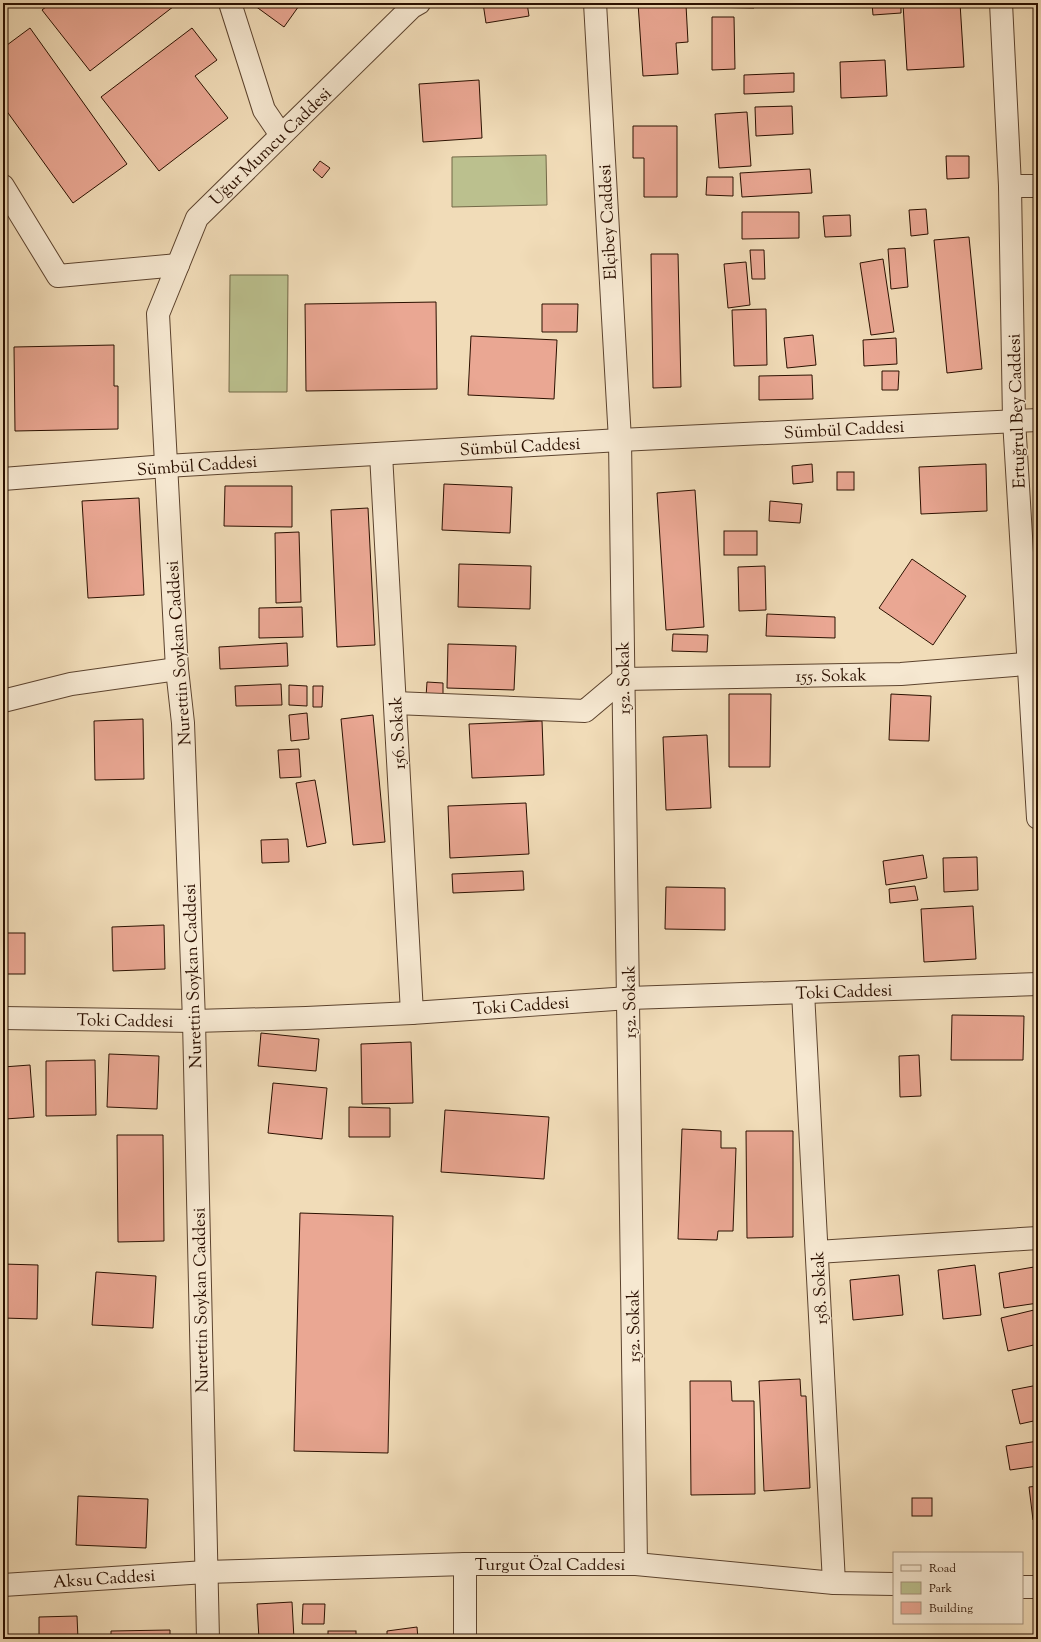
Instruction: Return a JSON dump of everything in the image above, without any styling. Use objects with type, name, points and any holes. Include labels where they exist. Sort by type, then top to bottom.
[{"type":"street","points":[[230,3],[264,110],[281,135]]},
{"type":"street","name":"Uğur Mumcu Caddesi","points":[[158,314],[197,218],[412,7],[419,3]]},
{"type":"street","name":"Elçibey Caddesi","points":[[595,3],[620,440]]},
{"type":"street","name":"Ertuğrul Bey Caddesi","points":[[1001,3],[1010,186],[1014,420],[1034,663],[1038,818]]},
{"type":"street","points":[[3,186],[58,276],[178,265]]},
{"type":"street","points":[[1010,186],[1038,186]]},
{"type":"street","name":"Nurettin Soykan Caddesi","points":[[158,314],[177,669],[183,724],[194,1022],[208,1639]]},
{"type":"street","name":"Sümbül Caddesi","points":[[3,479],[166,466],[620,440],[1038,420]]},
{"type":"street","name":"152. Sokak","points":[[620,440],[636,1564]]},
{"type":"street","name":"156. Sokak","points":[[381,454],[412,1013]]},
{"type":"street","name":"155. Sokak","points":[[623,679],[901,674],[1034,663]]},
{"type":"street","points":[[3,701],[71,684],[177,669]]},
{"type":"street","points":[[395,703],[585,711],[623,679]]},
{"type":"street","name":"Toki Caddesi","points":[[3,1018],[194,1022],[412,1013],[629,998],[1038,984]]},
{"type":"street","name":"158. Sokak","points":[[803,992],[834,1584]]},
{"type":"street","points":[[817,1252],[1038,1238]]},
{"type":"street","points":[[465,1564],[465,1639]]},
{"type":"street","name":"Turgut Özal Caddesi","points":[[206,1572],[465,1564],[636,1564],[834,1584],[893,1584]]},
{"type":"street","name":"Aksu Caddesi","points":[[3,1585],[206,1572]]},
{"type":"street","points":[[1023,1587],[1038,1587]]},
{"type":"green space","points":[[546,155],[547,205],[452,207],[452,157]]},
{"type":"green space","points":[[230,275],[288,275],[287,392],[229,392]]},
{"type":"building","points":[[51,3],[178,3],[90,71],[42,10]]},
{"type":"building","points":[[251,3],[301,3],[284,27]]},
{"type":"building","points":[[483,3],[527,3],[529,16],[486,23]]},
{"type":"building","points":[[638,3],[673,3],[673,6],[686,5],[688,42],[676,43],[678,74],[643,76]]},
{"type":"building","points":[[707,3],[754,3],[754,8],[707,7]]},
{"type":"building","points":[[872,3],[901,3],[901,13],[873,15]]},
{"type":"building","points":[[960,3],[964,67],[907,70],[903,4]]},
{"type":"building","points":[[712,17],[734,17],[735,69],[712,70]]},
{"type":"building","points":[[30,28],[127,164],[73,203],[3,106],[3,48]]},
{"type":"building","points":[[192,28],[217,60],[195,76],[228,118],[159,171],[101,97]]},
{"type":"building","points":[[1036,53],[1038,53],[1038,93],[1036,93]]},
{"type":"building","points":[[885,60],[887,96],[841,98],[840,62]]},
{"type":"building","points":[[794,73],[794,92],[744,94],[744,75]]},
{"type":"building","points":[[479,80],[482,138],[423,142],[419,84]]},
{"type":"building","points":[[792,106],[793,134],[756,136],[755,107]]},
{"type":"building","points":[[747,112],[751,166],[719,168],[715,114]]},
{"type":"building","points":[[633,126],[677,126],[677,197],[644,197],[644,158],[633,158]]},
{"type":"building","points":[[946,156],[969,156],[969,178],[947,179]]},
{"type":"building","points":[[320,161],[330,168],[322,178],[313,170]]},
{"type":"building","points":[[810,169],[812,193],[742,197],[740,173]]},
{"type":"building","points":[[707,177],[733,177],[733,196],[706,195]]},
{"type":"building","points":[[926,209],[928,234],[911,236],[909,210]]},
{"type":"building","points":[[742,212],[799,212],[799,238],[742,239]]},
{"type":"building","points":[[850,215],[851,236],[825,237],[823,216]]},
{"type":"building","points":[[969,237],[982,369],[947,373],[934,240]]},
{"type":"building","points":[[905,248],[908,287],[891,289],[888,249]]},
{"type":"building","points":[[750,250],[764,250],[765,279],[752,279]]},
{"type":"building","points":[[651,254],[678,254],[681,387],[653,388]]},
{"type":"building","points":[[883,259],[894,332],[871,335],[860,263]]},
{"type":"building","points":[[746,262],[750,305],[728,308],[724,264]]},
{"type":"building","points":[[436,302],[437,389],[306,391],[305,304]]},
{"type":"building","points":[[542,304],[578,304],[577,332],[542,332]]},
{"type":"building","points":[[766,309],[767,365],[734,366],[732,310]]},
{"type":"building","points":[[813,335],[816,365],[787,368],[784,338]]},
{"type":"building","points":[[471,336],[557,340],[554,399],[468,395]]},
{"type":"building","points":[[896,338],[897,364],[864,366],[863,340]]},
{"type":"building","points":[[114,345],[114,386],[118,386],[118,429],[15,431],[14,347]]},
{"type":"building","points":[[882,371],[899,371],[898,390],[882,390]]},
{"type":"building","points":[[812,375],[813,399],[759,400],[759,376]]},
{"type":"building","points":[[812,464],[813,482],[793,484],[792,466]]},
{"type":"building","points":[[986,464],[987,511],[921,514],[919,467]]},
{"type":"building","points":[[837,472],[854,472],[854,490],[837,490]]},
{"type":"building","points":[[444,484],[512,487],[510,533],[442,530]]},
{"type":"building","points":[[225,486],[292,486],[292,527],[224,526]]},
{"type":"building","points":[[695,490],[704,627],[666,630],[657,493]]},
{"type":"building","points":[[139,498],[144,595],[88,598],[82,501]]},
{"type":"building","points":[[770,501],[802,504],[800,523],[769,521]]},
{"type":"building","points":[[368,508],[375,645],[337,647],[331,510]]},
{"type":"building","points":[[724,531],[757,531],[757,555],[724,555]]},
{"type":"building","points":[[299,532],[301,602],[276,603],[275,533]]},
{"type":"building","points":[[912,559],[966,596],[933,645],[879,608]]},
{"type":"building","points":[[459,564],[531,566],[530,609],[458,607]]},
{"type":"building","points":[[765,566],[766,610],[739,611],[738,567]]},
{"type":"building","points":[[302,607],[303,637],[259,638],[259,608]]},
{"type":"building","points":[[767,614],[835,617],[835,638],[766,636]]},
{"type":"building","points":[[673,634],[708,635],[707,652],[672,651]]},
{"type":"building","points":[[287,643],[288,666],[220,669],[219,647]]},
{"type":"building","points":[[448,644],[516,646],[514,690],[447,688]]},
{"type":"building","points":[[427,682],[443,683],[443,698],[426,697]]},
{"type":"building","points":[[281,684],[282,705],[236,706],[235,686]]},
{"type":"building","points":[[289,685],[307,686],[307,706],[289,705]]},
{"type":"building","points":[[313,686],[323,686],[322,707],[313,707]]},
{"type":"building","points":[[729,694],[771,694],[770,767],[729,767]]},
{"type":"building","points":[[891,694],[931,696],[929,741],[889,740]]},
{"type":"building","points":[[307,713],[309,739],[291,741],[289,715]]},
{"type":"building","points":[[373,715],[385,842],[353,845],[341,719]]},
{"type":"building","points":[[143,719],[144,779],[95,780],[94,721]]},
{"type":"building","points":[[542,721],[544,775],[472,778],[469,724]]},
{"type":"building","points":[[707,735],[711,808],[666,810],[663,737]]},
{"type":"building","points":[[299,749],[301,777],[280,778],[278,750]]},
{"type":"building","points":[[315,780],[326,843],[307,847],[296,783]]},
{"type":"building","points":[[526,803],[529,854],[450,858],[448,806]]},
{"type":"building","points":[[288,839],[289,862],[262,863],[261,840]]},
{"type":"building","points":[[923,855],[927,878],[886,885],[883,861]]},
{"type":"building","points":[[977,857],[978,890],[944,892],[943,858]]},
{"type":"building","points":[[523,871],[524,890],[453,893],[452,874]]},
{"type":"building","points":[[915,886],[918,900],[890,903],[889,889]]},
{"type":"building","points":[[666,887],[725,888],[725,930],[665,929]]},
{"type":"building","points":[[973,906],[976,959],[924,962],[921,909]]},
{"type":"building","points":[[164,925],[165,969],[113,971],[112,927]]},
{"type":"building","points":[[3,933],[25,933],[25,974],[3,974]]},
{"type":"building","points":[[952,1015],[1024,1016],[1023,1060],[951,1060]]},
{"type":"building","points":[[261,1033],[319,1039],[316,1071],[258,1066]]},
{"type":"building","points":[[411,1042],[413,1103],[362,1104],[361,1044]]},
{"type":"building","points":[[109,1054],[159,1056],[157,1109],[107,1107]]},
{"type":"building","points":[[919,1055],[921,1096],[900,1097],[899,1056]]},
{"type":"building","points":[[95,1060],[96,1115],[46,1116],[46,1061]]},
{"type":"building","points":[[30,1065],[34,1117],[5,1119],[3,1067]]},
{"type":"building","points":[[273,1083],[327,1088],[322,1139],[268,1133]]},
{"type":"building","points":[[349,1107],[390,1108],[390,1137],[349,1137]]},
{"type":"building","points":[[445,1110],[549,1117],[544,1179],[441,1172]]},
{"type":"building","points":[[682,1129],[721,1131],[721,1148],[736,1148],[733,1231],[718,1231],[717,1240],[678,1239]]},
{"type":"building","points":[[746,1131],[793,1131],[793,1237],[747,1238]]},
{"type":"building","points":[[117,1135],[163,1135],[164,1241],[118,1242]]},
{"type":"building","points":[[300,1213],[393,1216],[388,1453],[294,1451]]},
{"type":"building","points":[[3,1264],[38,1265],[37,1319],[3,1318]]},
{"type":"building","points":[[975,1265],[981,1315],[943,1319],[938,1270]]},
{"type":"building","points":[[1034,1267],[1038,1303],[1004,1308],[999,1273]]},
{"type":"building","points":[[96,1272],[156,1276],[153,1328],[92,1325]]},
{"type":"building","points":[[899,1275],[903,1315],[853,1320],[850,1280]]},
{"type":"building","points":[[1038,1309],[1038,1344],[1008,1351],[1001,1318]]},
{"type":"building","points":[[800,1379],[801,1396],[806,1396],[810,1488],[764,1491],[759,1381]]},
{"type":"building","points":[[690,1381],[731,1381],[732,1401],[754,1401],[755,1494],[691,1495]]},
{"type":"building","points":[[1038,1385],[1038,1420],[1020,1424],[1012,1390]]},
{"type":"building","points":[[1038,1441],[1038,1466],[1010,1470],[1006,1446]]},
{"type":"building","points":[[1038,1486],[1038,1520],[1033,1520],[1029,1487]]},
{"type":"building","points":[[78,1496],[148,1499],[146,1548],[76,1545]]},
{"type":"building","points":[[912,1498],[932,1498],[932,1516],[912,1516]]},
{"type":"building","points":[[292,1602],[294,1639],[259,1639],[257,1604]]},
{"type":"building","points":[[303,1604],[325,1604],[324,1624],[302,1624]]},
{"type":"building","points":[[77,1616],[78,1639],[39,1639],[39,1617]]},
{"type":"building","points":[[417,1627],[418,1639],[387,1639],[387,1631]]},
{"type":"building","points":[[170,1630],[170,1639],[111,1639],[111,1631]]},
{"type":"building","points":[[328,1631],[356,1631],[356,1639],[328,1639]]}]
